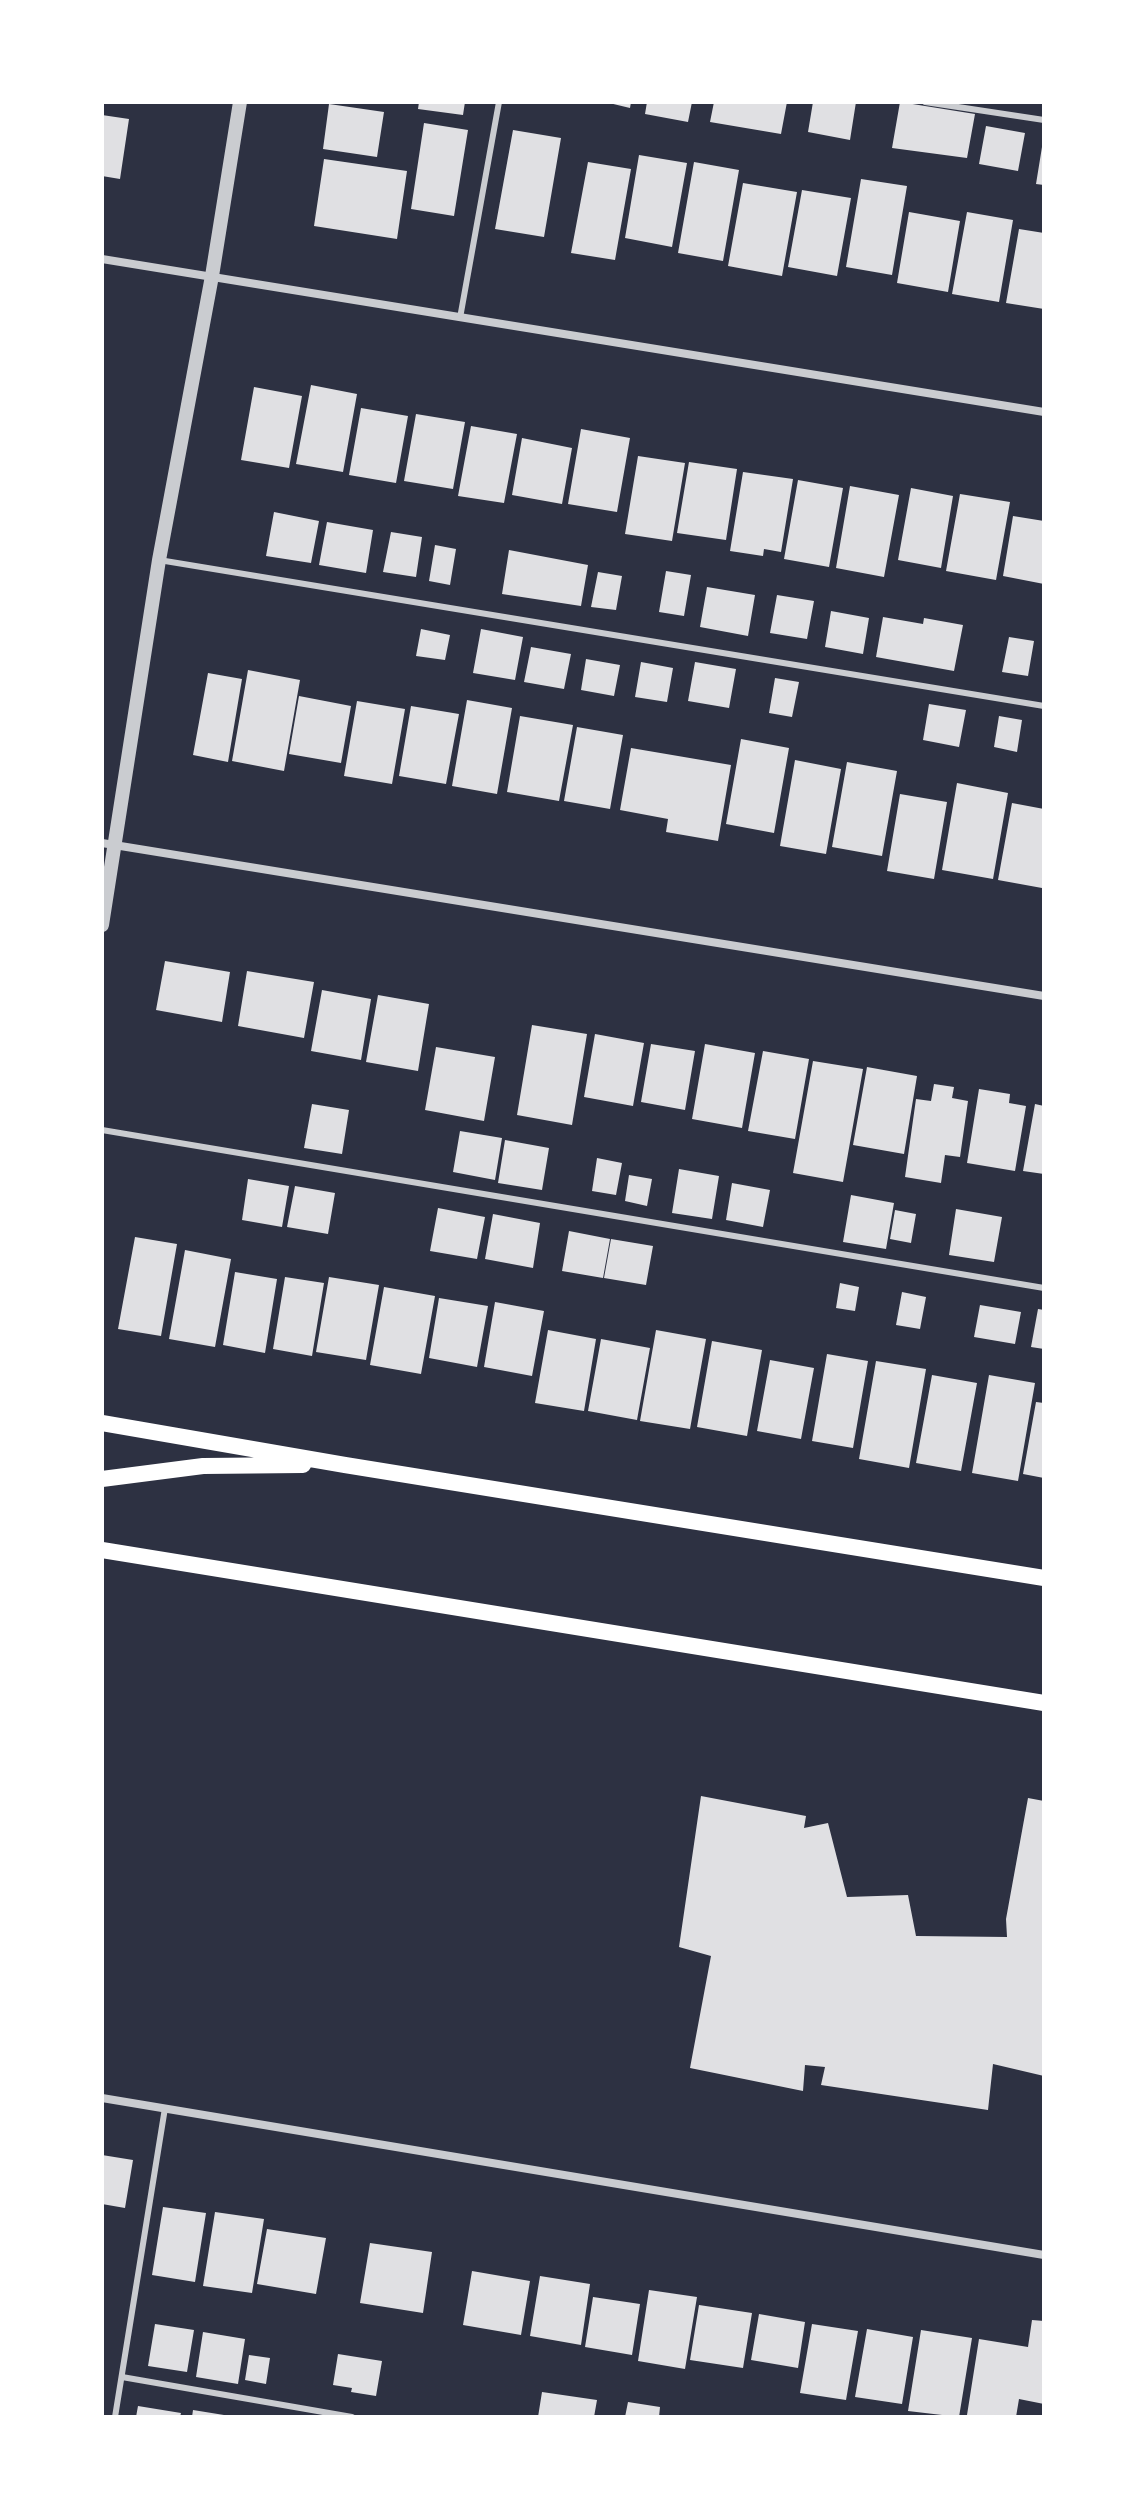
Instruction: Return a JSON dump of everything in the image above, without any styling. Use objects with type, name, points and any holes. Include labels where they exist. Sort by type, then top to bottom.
[{"type":"main road","points":[[102,1423],[1044,1578]]},
{"type":"main road","points":[[102,1479],[203,1466],[345,1465]]},
{"type":"main road","points":[[102,1550],[1044,1703]]},
{"type":"street","points":[[102,925],[109,844],[212,276],[240,102]]},
{"type":"street","points":[[102,259],[1044,412]]},
{"type":"street","points":[[109,844],[1044,996]]},
{"type":"street","points":[[102,2098],[1044,2255]]},
{"type":"lane","points":[[460,318],[499,102]]},
{"type":"lane","points":[[925,102],[1044,120]]},
{"type":"lane","points":[[159,560],[1044,706]]},
{"type":"lane","points":[[102,1130],[1044,1288]]},
{"type":"lane","points":[[115,2417],[165,2108]]},
{"type":"lane","points":[[122,2377],[352,2417]]},
{"type":"building","points":[[419,102],[465,102],[463,115],[418,109]]},
{"type":"building","points":[[605,102],[631,102],[630,108]]},
{"type":"building","points":[[647,102],[692,102],[688,122],[645,114]]},
{"type":"building","points":[[714,102],[787,102],[781,134],[710,122]]},
{"type":"building","points":[[813,102],[856,102],[850,140],[808,132]]},
{"type":"building","points":[[900,102],[975,114],[967,158],[892,148]]},
{"type":"building","points":[[329,104],[384,112],[377,157],[323,149]]},
{"type":"building","points":[[102,115],[129,119],[120,179],[102,176]]},
{"type":"building","points":[[424,123],[468,130],[454,216],[411,209]]},
{"type":"building","points":[[986,126],[1025,133],[1018,171],[979,164]]},
{"type":"building","points":[[513,130],[561,138],[544,237],[495,229]]},
{"type":"building","points":[[1044,147],[1044,185],[1036,184]]},
{"type":"building","points":[[639,155],[687,163],[672,247],[625,238]]},
{"type":"building","points":[[324,159],[407,171],[397,239],[314,226]]},
{"type":"building","points":[[588,162],[631,169],[615,260],[571,253]]},
{"type":"building","points":[[694,162],[739,170],[723,261],[678,253]]},
{"type":"building","points":[[861,179],[907,186],[892,275],[846,267]]},
{"type":"building","points":[[743,183],[797,192],[782,276],[728,266]]},
{"type":"building","points":[[802,190],[851,198],[837,276],[788,267]]},
{"type":"building","points":[[909,212],[960,221],[948,292],[897,283]]},
{"type":"building","points":[[967,212],[1013,220],[999,302],[952,294]]},
{"type":"building","points":[[1019,229],[1044,233],[1044,309],[1006,303]]},
{"type":"building","points":[[311,385],[357,394],[343,472],[296,464]]},
{"type":"building","points":[[254,387],[302,396],[289,468],[241,460]]},
{"type":"building","points":[[361,408],[408,416],[396,483],[349,475]]},
{"type":"building","points":[[416,414],[465,422],[453,489],[404,481]]},
{"type":"building","points":[[471,426],[517,434],[504,503],[458,496]]},
{"type":"building","points":[[581,429],[630,438],[617,512],[568,504]]},
{"type":"building","points":[[522,438],[572,448],[562,504],[512,495]]},
{"type":"building","points":[[638,456],[685,463],[672,541],[625,534]]},
{"type":"building","points":[[689,462],[737,469],[726,540],[677,533]]},
{"type":"building","points":[[743,472],[793,479],[781,552],[764,549],[763,556],[730,551]]},
{"type":"building","points":[[798,480],[843,488],[829,567],[784,559]]},
{"type":"building","points":[[850,486],[899,495],[884,577],[836,568]]},
{"type":"building","points":[[911,488],[953,496],[941,568],[898,560]]},
{"type":"building","points":[[960,494],[1010,502],[996,580],[946,571]]},
{"type":"building","points":[[274,512],[319,521],[311,563],[266,556]]},
{"type":"building","points":[[1013,516],[1044,521],[1044,584],[1003,576]]},
{"type":"building","points":[[327,522],[373,530],[366,573],[319,565]]},
{"type":"building","points":[[391,532],[422,537],[416,577],[383,572]]},
{"type":"building","points":[[435,545],[456,549],[450,585],[429,581]]},
{"type":"building","points":[[509,550],[588,565],[581,606],[502,594]]},
{"type":"building","points":[[666,571],[691,575],[684,616],[659,612]]},
{"type":"building","points":[[598,572],[622,576],[616,610],[591,607]]},
{"type":"building","points":[[707,587],[755,595],[748,636],[700,627]]},
{"type":"building","points":[[777,595],[814,601],[807,639],[770,633]]},
{"type":"building","points":[[831,611],[869,618],[863,654],[825,647]]},
{"type":"building","points":[[883,617],[923,624],[924,618],[963,625],[954,671],[876,657]]},
{"type":"building","points":[[421,629],[450,635],[445,660],[416,656]]},
{"type":"building","points":[[481,629],[523,637],[515,680],[473,673]]},
{"type":"building","points":[[1009,637],[1034,641],[1028,676],[1002,672]]},
{"type":"building","points":[[531,647],[571,654],[564,689],[524,682]]},
{"type":"building","points":[[586,659],[620,665],[614,696],[581,690]]},
{"type":"building","points":[[641,662],[673,668],[667,702],[635,697]]},
{"type":"building","points":[[695,662],[736,669],[729,708],[688,701]]},
{"type":"building","points":[[248,670],[300,680],[284,771],[232,761]]},
{"type":"building","points":[[208,673],[242,679],[228,762],[193,755]]},
{"type":"building","points":[[775,678],[799,682],[792,717],[769,713]]},
{"type":"building","points":[[299,696],[351,706],[341,763],[289,754]]},
{"type":"building","points":[[467,700],[512,708],[497,794],[452,786]]},
{"type":"building","points":[[357,701],[405,709],[392,784],[344,776]]},
{"type":"building","points":[[929,704],[966,710],[959,747],[923,740]]},
{"type":"building","points":[[411,706],[459,714],[446,784],[399,776]]},
{"type":"building","points":[[520,716],[573,725],[559,801],[507,792]]},
{"type":"building","points":[[999,716],[1022,720],[1017,752],[994,747]]},
{"type":"building","points":[[577,727],[623,735],[610,809],[564,801]]},
{"type":"building","points":[[741,739],[789,748],[774,833],[726,824]]},
{"type":"building","points":[[631,748],[731,765],[718,841],[666,832],[668,819],[620,810]]},
{"type":"building","points":[[795,760],[841,769],[826,854],[780,846]]},
{"type":"building","points":[[847,762],[897,771],[882,856],[832,847]]},
{"type":"building","points":[[957,783],[1008,793],[993,879],[942,870]]},
{"type":"building","points":[[900,794],[947,802],[934,879],[887,871]]},
{"type":"building","points":[[1012,803],[1044,809],[1042,888],[998,880]]},
{"type":"building","points":[[165,961],[230,972],[222,1022],[156,1010]]},
{"type":"building","points":[[247,971],[314,982],[304,1038],[238,1026]]},
{"type":"building","points":[[322,990],[371,999],[361,1060],[311,1051]]},
{"type":"building","points":[[378,995],[429,1004],[418,1071],[366,1062]]},
{"type":"building","points":[[532,1025],[587,1034],[572,1125],[517,1115]]},
{"type":"building","points":[[595,1034],[644,1043],[633,1106],[584,1097]]},
{"type":"building","points":[[651,1044],[695,1051],[685,1110],[641,1102]]},
{"type":"building","points":[[705,1044],[755,1053],[742,1128],[692,1119]]},
{"type":"building","points":[[436,1047],[495,1057],[484,1121],[425,1110]]},
{"type":"building","points":[[763,1051],[809,1059],[795,1139],[748,1131]]},
{"type":"building","points":[[813,1061],[863,1069],[843,1182],[793,1173]]},
{"type":"building","points":[[867,1067],[917,1076],[904,1154],[853,1145]]},
{"type":"building","points":[[934,1084],[954,1087],[952,1098],[968,1101],[960,1157],[945,1155],[941,1183],[905,1177],[916,1099],[931,1101]]},
{"type":"building","points":[[979,1089],[1010,1094],[1009,1103],[1026,1106],[1015,1171],[967,1163]]},
{"type":"building","points":[[312,1104],[349,1110],[342,1154],[304,1148]]},
{"type":"building","points":[[1035,1104],[1044,1106],[1044,1174],[1023,1171]]},
{"type":"building","points":[[460,1131],[502,1138],[495,1180],[453,1172]]},
{"type":"building","points":[[505,1140],[549,1148],[542,1190],[498,1183]]},
{"type":"building","points":[[597,1158],[622,1163],[616,1195],[592,1191]]},
{"type":"building","points":[[679,1169],[719,1176],[712,1219],[672,1213]]},
{"type":"building","points":[[629,1175],[652,1179],[647,1206],[625,1201]]},
{"type":"building","points":[[248,1179],[289,1186],[282,1227],[242,1220]]},
{"type":"building","points":[[732,1183],[770,1190],[763,1227],[726,1220]]},
{"type":"building","points":[[295,1186],[335,1193],[328,1234],[287,1227]]},
{"type":"building","points":[[851,1195],[894,1203],[886,1249],[843,1242]]},
{"type":"building","points":[[438,1208],[485,1217],[477,1259],[430,1251]]},
{"type":"building","points":[[956,1209],[1002,1217],[994,1262],[949,1255]]},
{"type":"building","points":[[895,1210],[916,1214],[911,1243],[890,1239]]},
{"type":"building","points":[[493,1214],[540,1223],[533,1268],[485,1259]]},
{"type":"building","points":[[569,1231],[610,1239],[603,1278],[562,1271]]},
{"type":"building","points":[[135,1237],[177,1244],[161,1336],[118,1329]]},
{"type":"building","points":[[611,1239],[653,1246],[646,1285],[604,1278]]},
{"type":"building","points":[[185,1250],[231,1259],[215,1347],[169,1339]]},
{"type":"building","points":[[235,1272],[277,1279],[265,1353],[223,1345]]},
{"type":"building","points":[[285,1277],[324,1283],[312,1356],[273,1349]]},
{"type":"building","points":[[329,1277],[379,1285],[366,1360],[316,1352]]},
{"type":"building","points":[[840,1283],[859,1287],[855,1311],[836,1308]]},
{"type":"building","points":[[384,1287],[435,1296],[421,1374],[370,1365]]},
{"type":"building","points":[[902,1292],[926,1297],[920,1329],[896,1325]]},
{"type":"building","points":[[439,1298],[488,1306],[477,1367],[429,1358]]},
{"type":"building","points":[[495,1302],[544,1311],[532,1376],[484,1367]]},
{"type":"building","points":[[980,1305],[1021,1312],[1015,1344],[974,1337]]},
{"type":"building","points":[[1038,1309],[1044,1310],[1044,1349],[1031,1347]]},
{"type":"building","points":[[548,1330],[596,1339],[584,1411],[535,1403]]},
{"type":"building","points":[[656,1330],[706,1339],[690,1429],[640,1421]]},
{"type":"building","points":[[601,1339],[650,1348],[637,1420],[588,1411]]},
{"type":"building","points":[[712,1341],[762,1350],[747,1436],[697,1427]]},
{"type":"building","points":[[827,1354],[868,1361],[853,1448],[812,1441]]},
{"type":"building","points":[[770,1360],[814,1368],[801,1439],[757,1431]]},
{"type":"building","points":[[876,1361],[926,1369],[909,1468],[859,1459]]},
{"type":"building","points":[[932,1375],[977,1383],[961,1471],[916,1463]]},
{"type":"building","points":[[989,1375],[1035,1383],[1018,1481],[972,1473]]},
{"type":"building","points":[[1036,1402],[1044,1403],[1044,1478],[1023,1474]]},
{"type":"building","points":[[701,1796],[806,1816],[804,1828],[828,1823],[847,1897],[908,1895],[916,1936],[1007,1937],[1006,1919],[1028,1798],[1044,1801],[1044,2076],[993,2064],[988,2110],[821,2085],[825,2067],[805,2065],[803,2091],[690,2068],[711,1956],[679,1947]]},
{"type":"building","points":[[102,2155],[133,2160],[125,2208],[102,2204]]},
{"type":"building","points":[[163,2207],[206,2213],[195,2282],[152,2275]]},
{"type":"building","points":[[215,2212],[264,2219],[252,2293],[203,2286]]},
{"type":"building","points":[[267,2229],[326,2238],[316,2294],[257,2284]]},
{"type":"building","points":[[370,2243],[432,2252],[423,2313],[360,2303]]},
{"type":"building","points":[[472,2271],[530,2281],[521,2335],[463,2325]]},
{"type":"building","points":[[540,2276],[590,2284],[581,2345],[530,2336]]},
{"type":"building","points":[[649,2290],[697,2297],[685,2369],[638,2361]]},
{"type":"building","points":[[593,2297],[640,2304],[632,2355],[585,2347]]},
{"type":"building","points":[[699,2305],[752,2313],[743,2368],[690,2360]]},
{"type":"building","points":[[759,2314],[805,2322],[798,2368],[751,2360]]},
{"type":"building","points":[[1032,2320],[1044,2321],[1044,2404],[1019,2399],[1016,2417],[967,2415],[979,2339],[1028,2347]]},
{"type":"building","points":[[155,2324],[194,2330],[187,2372],[148,2366]]},
{"type":"building","points":[[812,2324],[858,2331],[846,2400],[800,2393]]},
{"type":"building","points":[[867,2329],[913,2337],[902,2404],[855,2397]]},
{"type":"building","points":[[921,2330],[972,2338],[959,2417],[908,2411]]},
{"type":"building","points":[[203,2332],[245,2339],[238,2384],[196,2377]]},
{"type":"building","points":[[338,2354],[382,2361],[376,2396],[333,2385]]},
{"type":"building","points":[[249,2355],[270,2358],[266,2384],[245,2380]]},
{"type":"building","points":[[542,2392],[597,2400],[594,2417],[538,2417]]},
{"type":"building","points":[[628,2402],[660,2407],[659,2417],[625,2417]]},
{"type":"building","points":[[138,2406],[181,2413],[180,2417],[136,2417]]},
{"type":"building","points":[[193,2410],[224,2415],[224,2417],[192,2417]]}]
